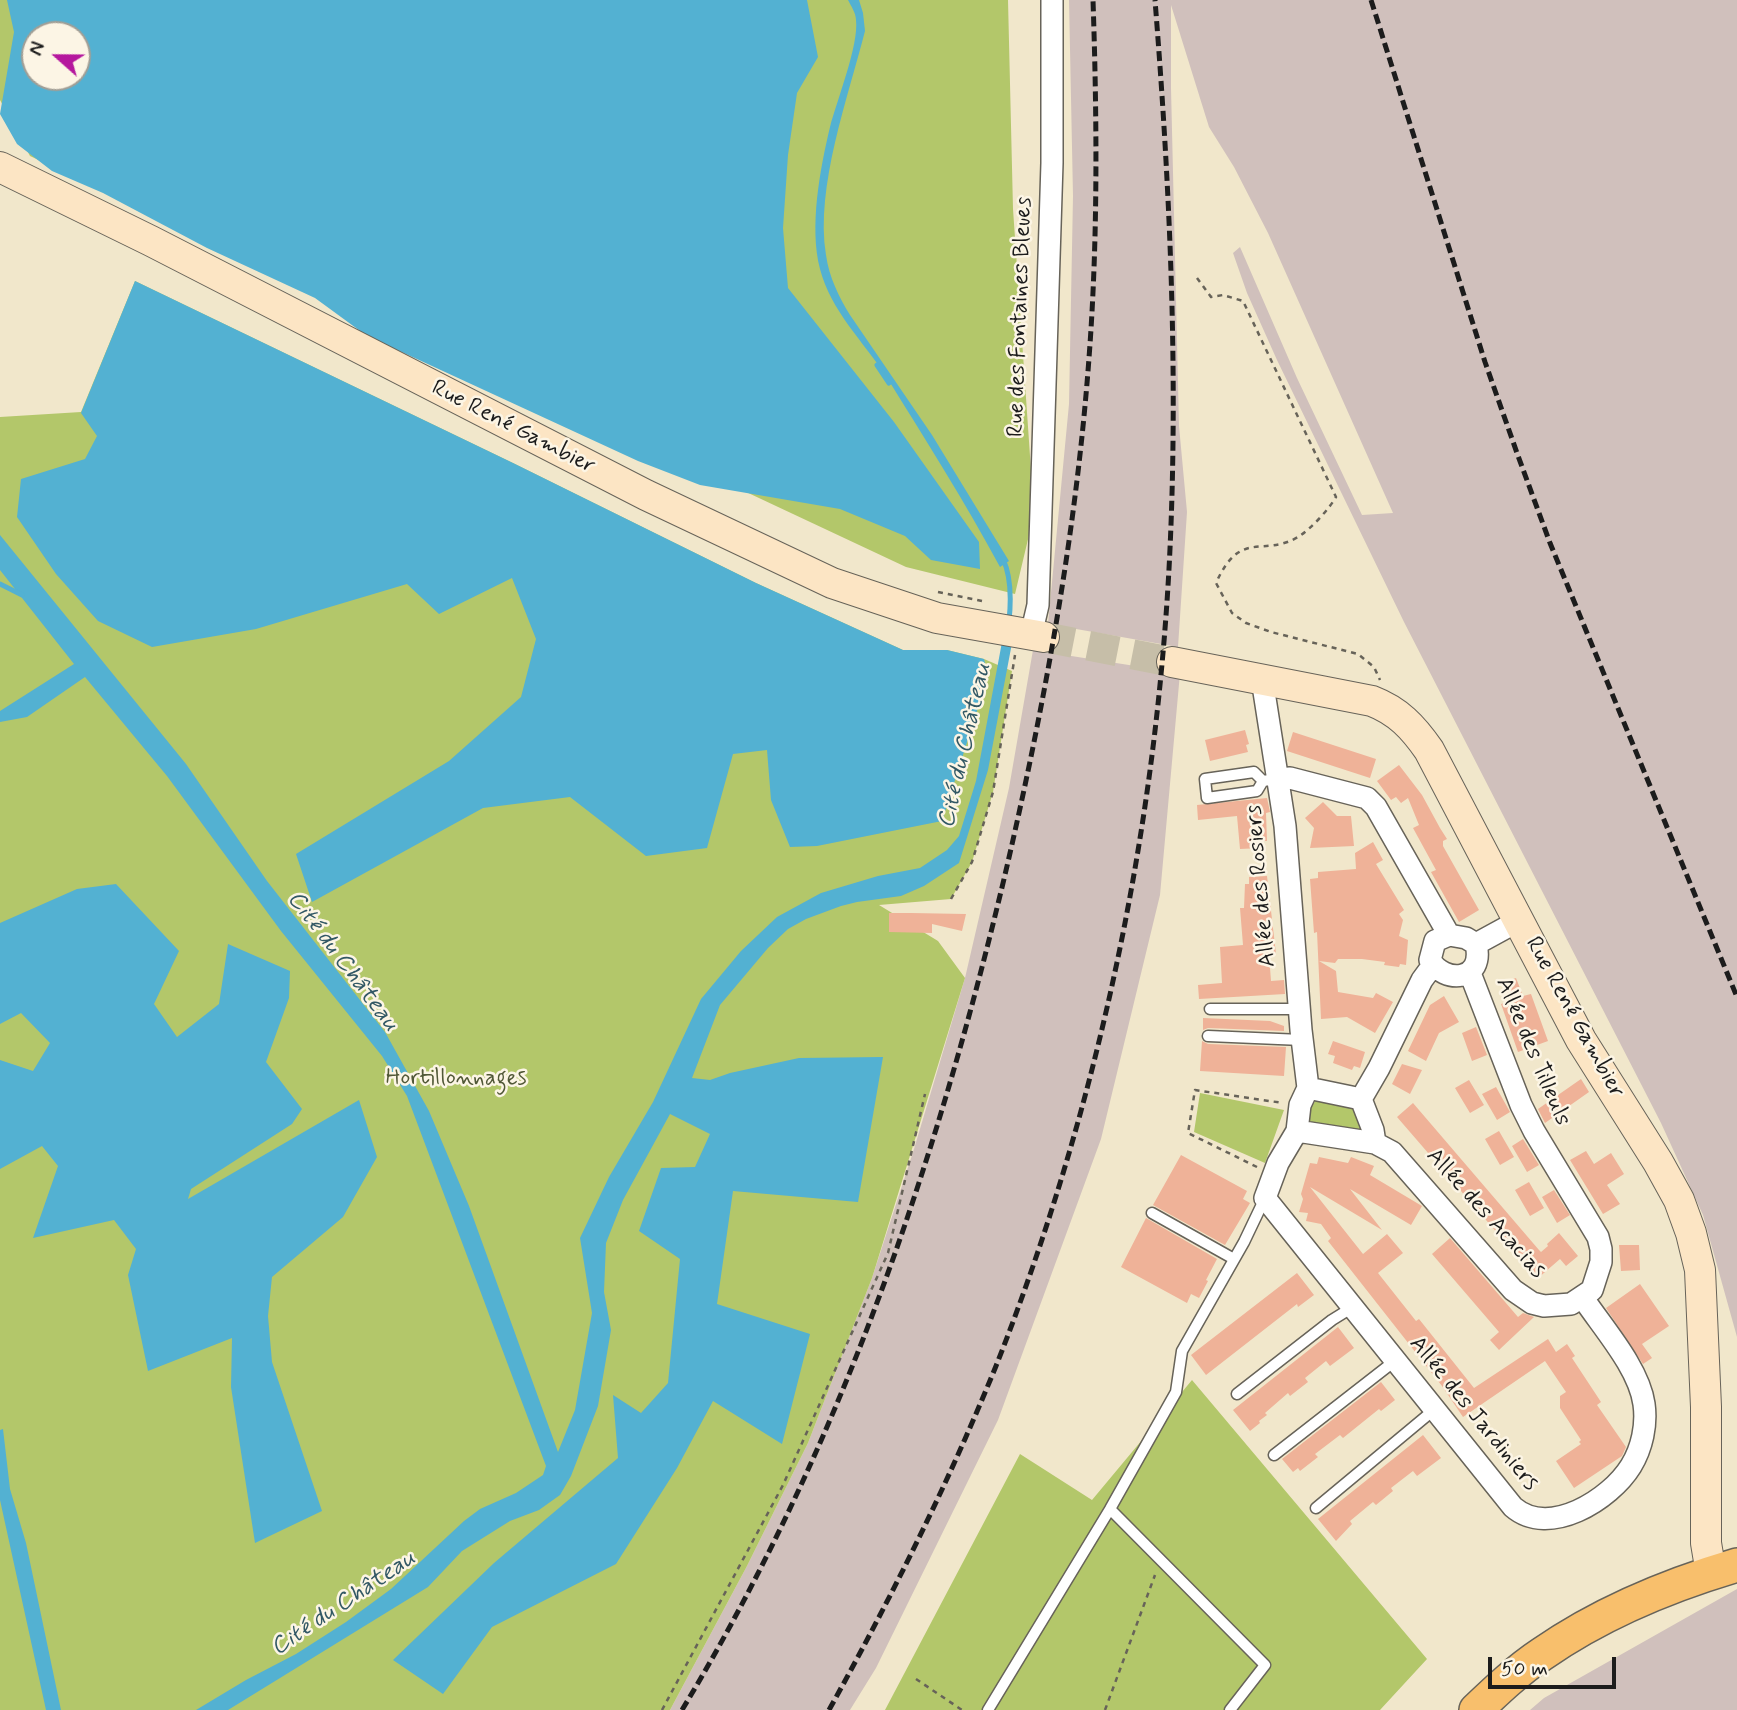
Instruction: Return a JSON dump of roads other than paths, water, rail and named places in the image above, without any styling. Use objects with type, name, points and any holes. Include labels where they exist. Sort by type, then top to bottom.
[{"type":"main road","points":[[1476,1710],[1518,1672],[1568,1637],[1626,1606],[1724,1569]]},
{"type":"street","name":"Rue des Fontaines Bleues","points":[[1032,635],[1038,604],[1052,163],[1052,0]]},
{"type":"street","name":"Rue René Gambier","points":[[0,167],[151,241],[633,489],[771,556],[832,583],[937,618],[1032,635]]},
{"type":"street","name":"Rue René Gambier","points":[[1172,662],[1372,701],[1391,708],[1413,727],[1429,750],[1581,1040],[1674,1190],[1691,1233],[1700,1270],[1706,1407],[1706,1543],[1724,1569]]},
{"type":"street","name":"Allée des Rosiers","points":[[1262,679],[1270,780],[1285,826],[1302,1040],[1304,1097],[1297,1131]]},
{"type":"street","points":[[1270,780],[1290,778],[1367,798],[1376,807],[1449,935]]},
{"type":"street","points":[[1476,944],[1520,920]]},
{"type":"street","points":[[1449,935],[1466,938],[1476,944],[1479,956],[1477,965],[1470,973],[1459,976],[1441,971],[1430,960],[1435,941],[1449,935]]},
{"type":"street","points":[[1361,1099],[1422,980],[1433,965]]},
{"type":"street","name":"Allée des Tilleuls","points":[[1470,973],[1521,1105],[1598,1237],[1601,1262],[1592,1290],[1583,1298]]},
{"type":"street","points":[[1304,1097],[1361,1099]]},
{"type":"street","points":[[1361,1099],[1373,1130],[1384,1147]]},
{"type":"street","points":[[1265,1198],[1284,1151],[1297,1131],[1384,1147]]},
{"type":"street","name":"Allée des Acacias","points":[[1384,1147],[1522,1297],[1544,1306],[1572,1304],[1583,1298]]},
{"type":"street","name":"Allée des Jardiniers","points":[[1265,1198],[1520,1513],[1536,1518],[1563,1516],[1577,1511],[1606,1493],[1624,1475],[1642,1440],[1644,1406],[1641,1390],[1634,1374],[1583,1298]]},
{"type":"lane","points":[[1254,772],[1270,780],[1257,792],[1207,797],[1205,779],[1254,772]]},
{"type":"lane","points":[[1210,1009],[1299,1009]]},
{"type":"lane","points":[[1208,1036],[1302,1040]]},
{"type":"lane","points":[[988,1710],[1110,1509],[1176,1392],[1182,1351],[1265,1198]]},
{"type":"lane","points":[[1152,1213],[1234,1259]]},
{"type":"lane","points":[[1237,1394],[1332,1320],[1353,1307]]},
{"type":"lane","points":[[1274,1455],[1396,1360]]},
{"type":"lane","points":[[1317,1508],[1435,1409]]},
{"type":"lane","points":[[1110,1509],[1265,1665],[1230,1710]]},
{"type":"water","points":[[7,0],[807,0],[818,57],[797,93],[788,155],[783,228],[788,288],[894,422],[979,542],[980,569],[931,560],[905,536],[840,509],[700,485],[638,461],[367,336],[315,298],[207,248],[103,193],[52,171],[17,144],[0,114],[14,32]]},
{"type":"water","points":[[848,0],[859,0],[865,31],[829,172],[824,229],[829,271],[850,315],[932,435],[1009,561],[1000,567],[886,376],[832,299],[820,269],[816,217],[820,179],[830,127],[851,58],[856,31],[855,15]]},
{"type":"water","points":[[135,281],[756,583],[903,650],[947,650],[984,659],[988,676],[942,821],[817,846],[790,847],[771,800],[767,750],[733,754],[707,848],[646,856],[570,797],[483,808],[312,902],[296,854],[449,761],[521,697],[536,639],[512,578],[439,614],[407,584],[256,629],[152,647],[98,621],[56,574],[17,517],[21,479],[85,459],[97,436],[81,413]]},
{"type":"water","points":[[0,535],[186,764],[267,881],[385,1032],[429,1111],[469,1206],[558,1452],[575,1410],[592,1313],[580,1238],[609,1177],[653,1102],[701,999],[741,951],[777,917],[821,893],[878,876],[920,868],[947,850],[959,836],[976,781],[1002,642],[1012,643],[988,770],[959,863],[924,886],[901,896],[841,906],[788,929],[768,948],[720,1005],[692,1078],[710,1080],[799,1058],[883,1057],[858,1202],[733,1191],[717,1304],[810,1334],[782,1444],[713,1401],[677,1468],[616,1564],[492,1627],[443,1694],[393,1660],[494,1563],[618,1458],[613,1395],[641,1413],[668,1383],[680,1259],[639,1231],[661,1168],[695,1167],[710,1134],[670,1114],[623,1200],[606,1243],[604,1292],[611,1330],[598,1406],[571,1476],[560,1495],[539,1510],[510,1521],[462,1551],[428,1587],[228,1710],[196,1710],[296,1654],[346,1622],[391,1589],[464,1521],[480,1509],[516,1493],[543,1475],[546,1466],[407,1096],[382,1056],[281,931],[167,776],[85,677],[27,717],[0,722],[0,711],[74,664],[0,570]]},
{"type":"water","points":[[116,884],[179,951],[154,1004],[177,1037],[219,1004],[228,944],[290,971],[289,998],[266,1062],[302,1109],[292,1124],[191,1189],[188,1199],[359,1100],[377,1157],[343,1217],[272,1277],[268,1316],[272,1362],[322,1511],[255,1543],[231,1387],[232,1338],[148,1371],[128,1275],[136,1249],[114,1220],[33,1238],[58,1166],[42,1146],[0,1169],[0,1060],[33,1071],[50,1043],[21,1013],[0,1024],[0,923],[77,889]]},
{"type":"water","points":[[3,1429],[10,1489],[26,1543],[61,1710],[46,1710],[0,1500],[0,1430]]},
{"type":"waterway","name":"Cité du Château","points":[[877,365],[889,383]]},
{"type":"waterway","name":"Cité du Château","points":[[1003,559],[1010,589],[1009,621]]},
{"type":"waterway","name":"Cité du Château","points":[[0,584],[22,595]]},
{"type":"tunnel","points":[[1044,637],[1172,662]]},
{"type":"railway","points":[[682,1710],[738,1612],[788,1512],[834,1411],[875,1307],[946,1096],[1004,879],[1057,620],[1083,424],[1092,313],[1095,224],[1093,0]]},
{"type":"railway","points":[[829,1710],[938,1497],[978,1410],[1032,1270],[1091,1074],[1134,874],[1150,773],[1161,671],[1172,498],[1171,284],[1155,0]]},
{"type":"railway","points":[[1371,0],[1485,362],[1550,543],[1737,997]]},
{"type":"park label","name":"Hortillonnages","points":[[456,1079]]}]
